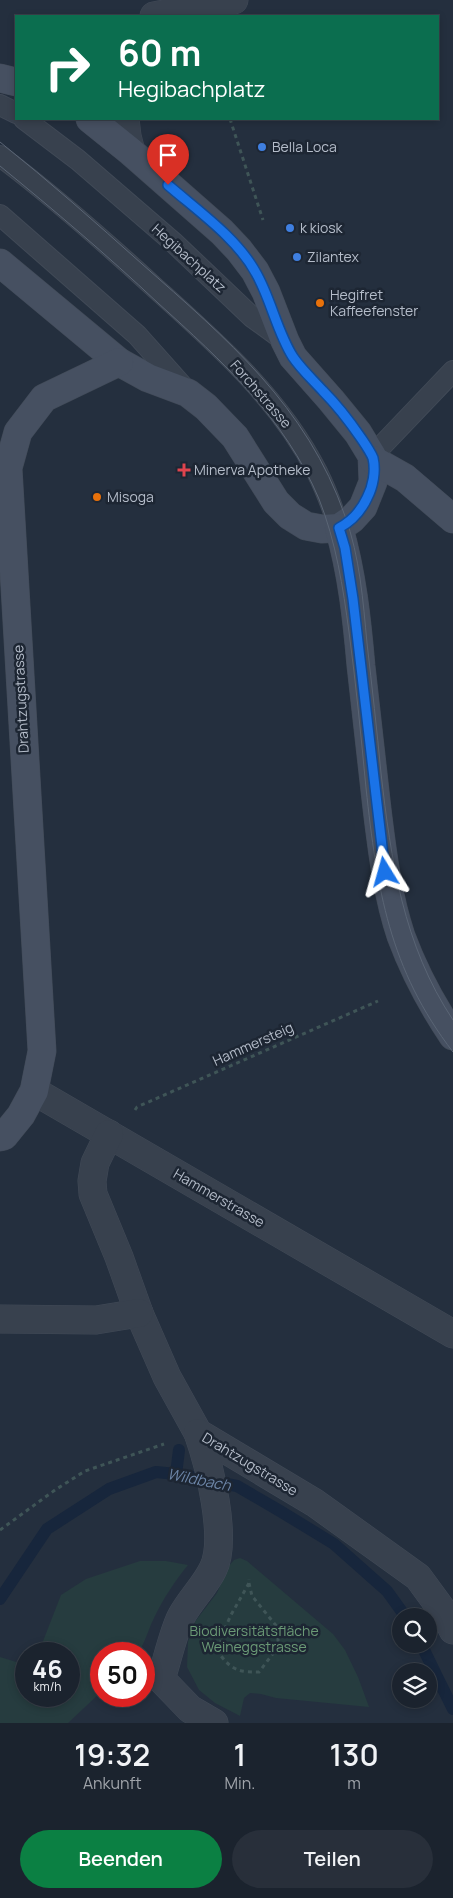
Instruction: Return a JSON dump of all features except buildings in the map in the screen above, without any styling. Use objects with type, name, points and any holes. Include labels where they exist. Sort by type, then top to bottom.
[{"type":"main road","name":"Hegibachplatz","points":[[91,120],[131,152],[222,232],[239,250],[255,270],[293,357],[332,400],[358,433],[373,458]]},
{"type":"main road","points":[[0,263],[119,362],[148,378],[188,393],[206,407],[235,437],[276,502],[290,516],[306,526],[322,529],[339,528],[358,513],[370,492],[373,482],[373,458]]},
{"type":"main road","name":"Drahtzugstrasse","points":[[34,1092],[42,1051],[8,468],[18,432],[44,398],[119,362]]},
{"type":"main road","points":[[373,458],[405,478],[453,518]]},
{"type":"main road","name":"Forchstrasse","points":[[339,528],[345,548],[353,599],[382,848],[391,900],[400,935],[412,963],[431,1001],[453,1036]]},
{"type":"main road","points":[[0,1137],[4,1136],[21,1114],[34,1092]]},
{"type":"street","points":[[164,12],[234,0]]},
{"type":"street","points":[[125,120],[131,152]]},
{"type":"street","name":"Hammerstrasse","points":[[34,1092],[453,1334]]},
{"type":"street","name":"Drahtzugstrasse","points":[[109,1134],[95,1164],[92,1181],[93,1194],[120,1256],[139,1313],[167,1377],[201,1442],[315,1502],[418,1577],[445,1614],[453,1630]]},
{"type":"street","points":[[0,1319],[96,1320],[139,1313]]},
{"type":"street","points":[[201,1442],[215,1502],[220,1541],[214,1568],[181,1618],[161,1679],[190,1710],[214,1723]]},
{"type":"lane","points":[[0,105],[15,112]]},
{"type":"lane","name":"Hegibachplatz","points":[[25,120],[78,160],[173,242],[252,317],[285,341]]},
{"type":"lane","name":"Forchstrasse","points":[[0,156],[35,182],[108,244],[254,381],[289,425],[310,458],[323,485],[339,528]]},
{"type":"lane","points":[[0,215],[137,334],[188,393]]},
{"type":"lane","points":[[373,458],[453,371]]},
{"type":"path","points":[[230,120],[263,220]]},
{"type":"path","name":"Hammersteig","points":[[137,1107],[378,1001]]},
{"type":"path","points":[[0,1530],[85,1471],[133,1454]]},
{"type":"path","points":[[249,1574],[252,1596],[278,1628],[278,1647],[259,1672],[245,1672],[231,1668],[221,1656],[221,1637],[249,1583]]},
{"type":"green space","name":"Biodiversitätsfläche Weineggstrasse","points":[[240,1558],[247,1561],[333,1634],[345,1650],[358,1677],[369,1707],[276,1698],[250,1693],[244,1698],[240,1716],[215,1703],[199,1690],[187,1667],[188,1642],[194,1623],[217,1593],[228,1567],[234,1560]]},
{"type":"green space","name":"Biodiversitätsfläche Weineggstrasse","points":[[140,1561],[166,1561],[188,1565],[161,1604],[144,1642],[90,1642],[90,1702],[68,1723],[0,1723],[0,1657],[15,1662],[15,1707],[80,1707],[80,1642],[43,1642],[61,1595],[86,1579]]},
{"type":"waterway","points":[[176,1474],[179,1450]]},
{"type":"waterway","name":"Wildbach","points":[[0,1599],[47,1529],[109,1489],[156,1472],[237,1486],[334,1544],[387,1591],[399,1608]]},
{"type":"waterway","name":"Wildbach","points":[[425,1653],[453,1709]]},
{"type":"tram line","points":[[0,142],[90,218],[234,348],[286,408],[309,441],[329,477],[345,516],[357,563],[389,838],[402,901],[422,962],[453,1020]]},
{"type":"tram line","points":[[0,166],[119,268],[228,369],[270,417],[305,470],[325,515],[341,581],[354,671],[370,825],[381,894],[400,959],[414,990],[431,1021],[453,1052]]},
{"type":"place","name":"Bella Loca","points":[[262,147]]},
{"type":"place","name":"k kiosk","points":[[290,228]]},
{"type":"place","name":"Zilantex","points":[[297,257]]},
{"type":"place","name":"Hegifret Kaffeefenster","points":[[320,303]]},
{"type":"place","name":"Minerva Apotheke","points":[[184,470]]},
{"type":"place","name":"Misoga","points":[[97,497]]},
{"type":"route","points":[[168,185],[222,232],[255,270],[293,357],[332,400],[358,433],[372,456],[373,482],[370,492],[363,507],[348,523],[339,528],[345,548],[353,599],[385,872]]}]
